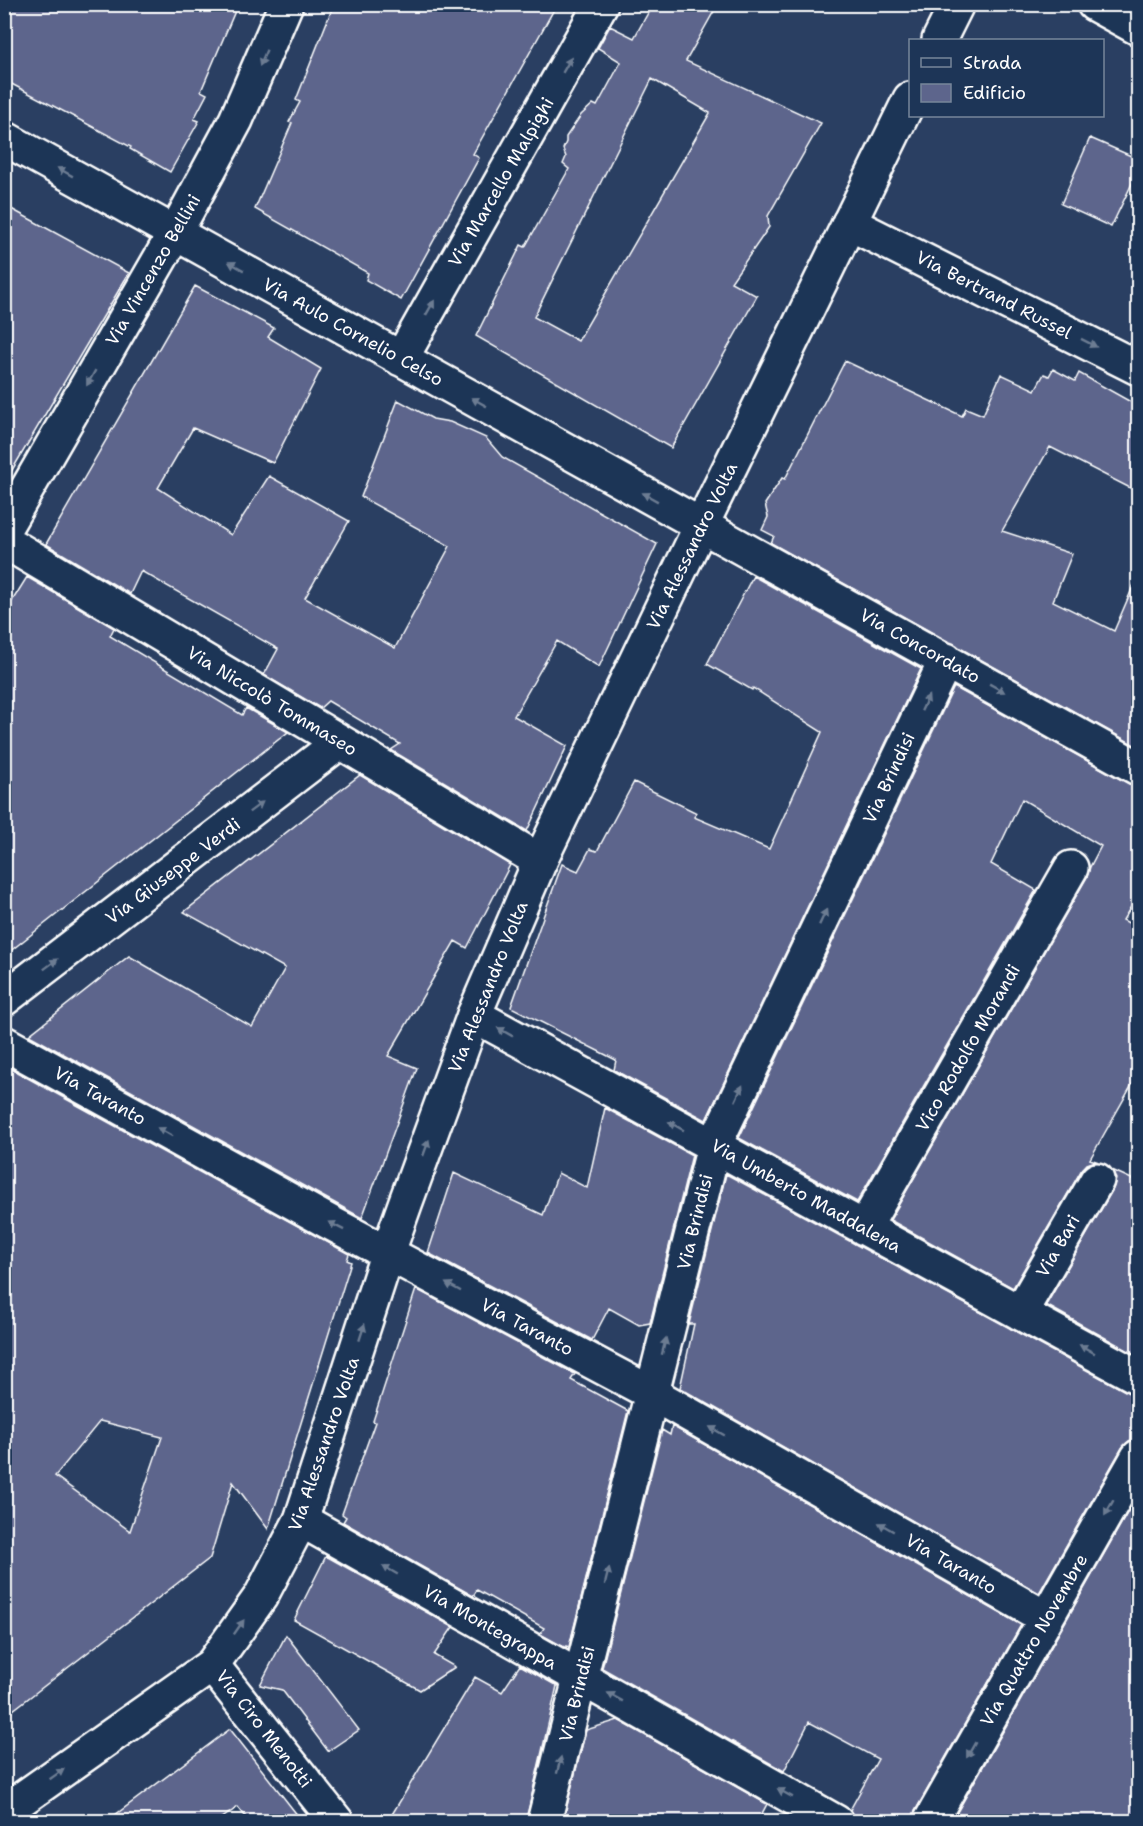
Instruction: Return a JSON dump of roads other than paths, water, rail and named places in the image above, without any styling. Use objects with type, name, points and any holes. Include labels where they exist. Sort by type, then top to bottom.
[{"type":"street","name":"Via Vincenzo Bellini","points":[[4,529],[175,232],[236,120],[286,4]]},
{"type":"street","name":"Via Marcello Malpighi","points":[[401,358],[602,4]]},
{"type":"street","points":[[940,39],[957,4]]},
{"type":"street","points":[[1094,4],[1138,28]]},
{"type":"street","name":"Via Alessandro Volta","points":[[6,1813],[213,1665],[261,1596],[302,1520],[388,1252],[474,1016],[540,861],[909,101]]},
{"type":"street","name":"Via Aulo Cornelio Celso","points":[[4,138],[701,526]]},
{"type":"street","name":"Via Bertrand Russel","points":[[849,223],[1138,368]]},
{"type":"street","name":"Via Concordato","points":[[701,526],[1138,768]]},
{"type":"street","name":"Via Niccolò Tommaseo","points":[[4,542],[540,861]]},
{"type":"street","name":"Via Brindisi","points":[[544,1821],[714,1146],[946,660]]},
{"type":"street","name":"Via Giuseppe Verdi","points":[[4,999],[340,742]]},
{"type":"street","name":"Vico Rodolfo Morandi","points":[[864,1228],[1071,868]]},
{"type":"street","name":"Via Umberto Maddalena","points":[[474,1016],[1138,1377]]},
{"type":"street","name":"Via Taranto","points":[[4,1043],[318,1216],[653,1394],[1046,1618]]},
{"type":"street","name":"Via Bari","points":[[1020,1313],[1097,1180]]},
{"type":"street","name":"Via Quattro Novembre","points":[[930,1821],[1138,1457]]},
{"type":"street","name":"Via Montegrappa","points":[[302,1520],[836,1821]]},
{"type":"street","name":"Via Ciro Menotti","points":[[213,1665],[337,1821]]}]
